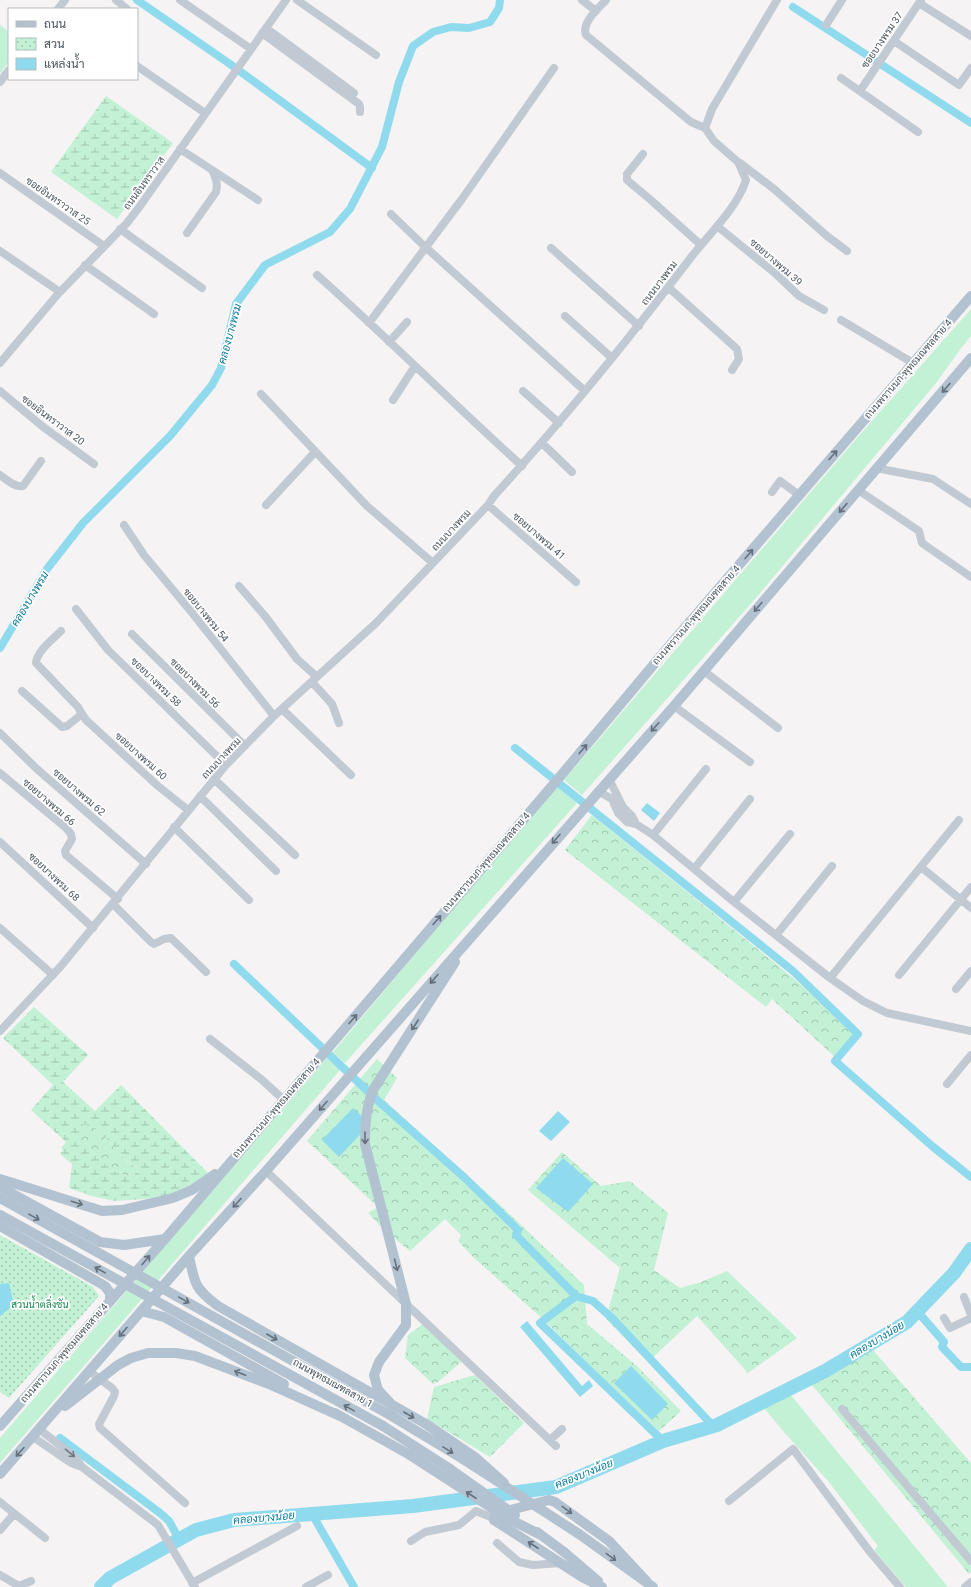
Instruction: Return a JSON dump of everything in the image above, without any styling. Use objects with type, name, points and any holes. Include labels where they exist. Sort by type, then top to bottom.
[{"type":"main road","name":"ถนนพรานนก-พุทธมณฑลสาย 4","points":[[0,1426],[165,1239],[670,645],[971,296]]},
{"type":"main road","points":[[0,1474],[189,1256],[266,1171],[674,706],[971,358]]},
{"type":"main road","points":[[391,1410],[378,1390],[374,1375],[379,1362],[406,1325],[406,1304],[365,1144],[365,1120],[369,1100],[373,1090],[474,934]]},
{"type":"main road","points":[[0,1179],[102,1211],[122,1210],[180,1195],[192,1190],[228,1164]]},
{"type":"main road","points":[[0,1187],[100,1242],[124,1245],[165,1239]]},
{"type":"main road","name":"ถนนพุทธมณฑลสาย 1","points":[[0,1198],[391,1410],[463,1459],[580,1534],[650,1585]]},
{"type":"main road","name":"ถนนพุทธมณฑลสาย 1","points":[[0,1215],[383,1426],[450,1469],[564,1552],[606,1587]]},
{"type":"main road","points":[[34,1245],[47,1246],[54,1244],[60,1236],[61,1224],[57,1217]]},
{"type":"main road","points":[[0,1226],[106,1286],[110,1293],[110,1300]]},
{"type":"main road","points":[[189,1256],[194,1283],[204,1296],[218,1306],[391,1410],[426,1424],[476,1458],[509,1488]]},
{"type":"main road","points":[[141,1311],[164,1317],[226,1351],[410,1455],[509,1519],[541,1535]]},
{"type":"main road","points":[[226,1351],[223,1344],[224,1338],[230,1327],[238,1323],[249,1324]]},
{"type":"main road","points":[[48,1418],[118,1365],[131,1358],[148,1353],[176,1353],[196,1356],[270,1384],[340,1416]]},
{"type":"main road","points":[[602,1587],[561,1564],[494,1520],[493,1518],[496,1513],[549,1500],[555,1502],[609,1541],[650,1585]]},
{"type":"street","points":[[59,8],[65,0]]},
{"type":"street","points":[[116,0],[126,8]]},
{"type":"street","points":[[180,0],[251,48]]},
{"type":"street","name":"ถนนอินทราวาส","points":[[0,363],[60,292],[140,206],[286,0]]},
{"type":"street","points":[[297,0],[376,55]]},
{"type":"street","points":[[582,0],[596,11]]},
{"type":"street","points":[[606,0],[585,25],[584,30],[586,35],[691,122],[705,128],[712,109],[775,3]]},
{"type":"street","points":[[826,25],[842,0]]},
{"type":"street","points":[[920,2],[971,36]]},
{"type":"street","name":"ซอยบางพรม 37","points":[[860,91],[920,2]]},
{"type":"street","points":[[264,31],[354,93]]},
{"type":"street","points":[[264,31],[358,104],[360,107],[360,112]]},
{"type":"street","points":[[894,40],[959,85],[971,68]]},
{"type":"street","points":[[138,67],[205,113]]},
{"type":"street","points":[[369,323],[462,199],[554,68]]},
{"type":"street","points":[[0,82],[8,71]]},
{"type":"street","points":[[841,78],[918,132]]},
{"type":"street","name":"ถนนบางพรม","points":[[0,1031],[53,975],[93,928],[226,765],[274,716],[376,623],[488,505],[494,496],[542,443],[639,326],[701,244],[717,226],[743,190],[746,180],[738,162],[714,141],[705,128]]},
{"type":"street","points":[[180,149],[258,200]]},
{"type":"street","points":[[644,154],[627,174],[627,180],[701,244]]},
{"type":"street","points":[[738,162],[770,186],[827,236],[847,251]]},
{"type":"street","points":[[187,233],[216,192],[217,181],[213,172]]},
{"type":"street","name":"ซอยอินทราวาส 25","points":[[0,173],[104,246]]},
{"type":"street","points":[[391,214],[425,247],[585,392]]},
{"type":"street","name":"ซอยบางพรม 39","points":[[717,226],[776,274],[799,296],[824,310]]},
{"type":"street","points":[[120,229],[202,288]]},
{"type":"street","points":[[551,248],[639,326]]},
{"type":"street","points":[[0,251],[60,292]]},
{"type":"street","points":[[85,265],[154,314]]},
{"type":"street","points":[[317,275],[522,466]]},
{"type":"street","points":[[668,288],[737,349],[739,359],[732,370]]},
{"type":"street","points":[[565,316],[612,358]]},
{"type":"street","points":[[841,320],[913,363]]},
{"type":"street","points":[[389,342],[407,322]]},
{"type":"street","points":[[392,400],[415,366]]},
{"type":"street","points":[[523,391],[558,423]]},
{"type":"street","name":"ซอยอินทราวาส 20","points":[[0,392],[42,426],[94,464]]},
{"type":"street","points":[[261,394],[368,506],[433,563]]},
{"type":"street","points":[[542,443],[572,472]]},
{"type":"street","points":[[266,505],[315,452]]},
{"type":"street","points":[[0,475],[19,487],[23,486],[41,461]]},
{"type":"street","points":[[876,468],[933,479],[971,504]]},
{"type":"street","points":[[772,492],[780,481],[799,495]]},
{"type":"street","points":[[858,490],[919,531],[922,543],[971,577]]},
{"type":"street","name":"ซอยบางพรม 41","points":[[488,505],[576,582]]},
{"type":"street","name":"ซอยบางพรม 54","points":[[124,525],[144,555],[274,716]]},
{"type":"street","points":[[239,586],[265,616],[332,704],[339,723]]},
{"type":"street","name":"ซอยบางพรม 58","points":[[76,609],[108,650],[226,765]]},
{"type":"street","name":"ซอยบางพรม 60","points":[[61,630],[40,653],[36,659],[36,663],[78,707],[86,720],[158,786],[188,810]]},
{"type":"street","name":"ซอยบางพรม 56","points":[[132,634],[245,746]]},
{"type":"street","points":[[704,671],[778,728]]},
{"type":"street","points":[[22,691],[62,727],[67,726],[82,714]]},
{"type":"street","points":[[674,706],[750,762]]},
{"type":"street","points":[[282,709],[351,775]]},
{"type":"street","name":"ซอยบางพรม 62","points":[[0,733],[37,769],[146,864]]},
{"type":"street","points":[[653,835],[706,769]]},
{"type":"street","name":"ซอยบางพรม 66","points":[[0,773],[66,828],[71,834],[72,838],[65,851],[66,855],[117,899]]},
{"type":"street","points":[[214,779],[295,855]]},
{"type":"street","points":[[609,779],[623,807],[632,816],[636,824]]},
{"type":"street","points":[[598,791],[612,799],[618,813],[627,822],[636,824],[653,835],[734,902],[777,934],[830,978],[863,1001],[887,1013],[971,1031]]},
{"type":"street","points":[[200,796],[276,872]]},
{"type":"street","points":[[694,869],[750,800]]},
{"type":"street","points":[[830,978],[960,820]]},
{"type":"street","points":[[174,828],[249,900]]},
{"type":"street","points":[[734,902],[790,834]]},
{"type":"street","name":"ซอยบางพรม 68","points":[[0,842],[93,928]]},
{"type":"street","points":[[73,855],[117,899],[151,942],[154,944],[164,939],[171,938],[206,972]]},
{"type":"street","points":[[777,934],[832,866]]},
{"type":"street","points":[[921,867],[971,908]]},
{"type":"street","points":[[899,975],[971,887]]},
{"type":"street","points":[[0,928],[53,975]]},
{"type":"street","points":[[956,989],[971,971]]},
{"type":"street","points":[[210,1039],[261,1079],[284,1100]]},
{"type":"street","points":[[947,1084],[971,1055]]},
{"type":"street","points":[[266,1171],[553,1443],[562,1429]]},
{"type":"street","points":[[964,1297],[971,1315]]},
{"type":"street","points":[[944,1318],[950,1328],[971,1318]]},
{"type":"street","points":[[89,1371],[101,1379],[115,1392],[99,1426],[186,1503]]},
{"type":"street","points":[[842,1409],[971,1561]]},
{"type":"street","points":[[36,1433],[76,1458],[82,1467],[158,1525],[194,1585],[297,1526]]},
{"type":"street","points":[[729,1501],[793,1450],[870,1552],[900,1587]]},
{"type":"street","points":[[0,1502],[45,1538]]},
{"type":"street","points":[[411,1541],[425,1532],[459,1525],[476,1511],[493,1518]]},
{"type":"street","points":[[0,1530],[14,1514]]},
{"type":"street","points":[[497,1543],[519,1562],[533,1565],[561,1564]]},
{"type":"street","points":[[0,1575],[19,1586],[31,1581]]},
{"type":"street","points":[[306,1587],[328,1575]]},
{"type":"street","points":[[965,1587],[971,1582]]},
{"type":"green space","points":[[0,25],[8,31],[8,62],[0,74]]},
{"type":"green space","points":[[106,96],[173,143],[117,219],[51,172]]},
{"type":"green space","points":[[971,309],[971,336],[936,383],[755,599],[582,795],[564,780],[857,438]]},
{"type":"green space","points":[[557,785],[577,803],[345,1063],[333,1052]]},
{"type":"green space","points":[[592,815],[792,977],[856,1035],[836,1058],[772,999],[766,1007],[565,850]]},
{"type":"green space","points":[[34,1007],[88,1055],[63,1082],[95,1111],[121,1085],[208,1173],[192,1190],[145,1199],[114,1201],[92,1196],[69,1188],[72,1164],[60,1154],[63,1150],[61,1148],[66,1142],[31,1110],[53,1085],[3,1038]],"holes":[[[83,1124],[103,1134],[125,1159],[138,1168],[134,1176],[117,1172],[110,1168],[97,1156],[81,1136]]]},
{"type":"green space","points":[[327,1058],[340,1070],[0,1463],[0,1438]]},
{"type":"green space","points":[[377,1059],[397,1078],[384,1100],[500,1205],[584,1285],[587,1324],[638,1367],[681,1411],[659,1431],[544,1320],[472,1256],[458,1241],[461,1235],[445,1219],[410,1251],[384,1230],[368,1213],[378,1207],[307,1141]]},
{"type":"green space","points":[[82,1123],[91,1126],[103,1134],[129,1163],[138,1168],[134,1176],[117,1172],[110,1168],[97,1156],[81,1136]]},
{"type":"green space","points":[[562,1152],[601,1186],[630,1181],[668,1213],[654,1270],[680,1288],[701,1282],[727,1271],[797,1338],[748,1373],[697,1316],[648,1362],[606,1319],[620,1268],[528,1190]]},
{"type":"green space","name":"สวนน้ำตลิ่งชัน","points":[[0,1235],[93,1287],[99,1296],[9,1398],[0,1392]]},
{"type":"green space","points":[[423,1324],[461,1362],[438,1382],[433,1384],[405,1358],[408,1335]]},
{"type":"green space","points":[[872,1349],[971,1463],[971,1572],[969,1574],[812,1385]]},
{"type":"green space","points":[[475,1375],[524,1423],[490,1457],[427,1419],[434,1387]]},
{"type":"green space","points":[[790,1394],[948,1587],[906,1587],[874,1550],[878,1546],[828,1481],[764,1408]]},
{"type":"water","points":[[647,803],[660,813],[654,821],[641,810]]},
{"type":"water","points":[[353,1108],[370,1124],[339,1157],[322,1140]]},
{"type":"water","points":[[558,1111],[570,1122],[551,1141],[539,1131]]},
{"type":"water","points":[[563,1158],[593,1184],[568,1212],[536,1188]]},
{"type":"water","points":[[9,1283],[14,1305],[0,1316],[0,1284]]},
{"type":"water","points":[[527,1321],[582,1386],[589,1380],[593,1386],[580,1397],[520,1327]]},
{"type":"water","points":[[631,1366],[668,1404],[652,1420],[614,1383]]},
{"type":"waterway","points":[[137,0],[230,64],[372,168]]},
{"type":"waterway","name":"คลองบางพรม","points":[[0,648],[47,569],[83,523],[170,436],[212,385],[221,368],[236,304],[265,265],[330,232],[350,209],[382,147],[399,82],[413,46],[433,32],[451,27],[469,28],[490,22],[499,8],[500,0]]},
{"type":"waterway","points":[[793,7],[971,123]]},
{"type":"waterway","points":[[515,748],[793,971],[858,1034],[835,1061],[932,1146],[971,1177]]},
{"type":"waterway","points":[[234,964],[377,1100],[466,1179],[518,1230],[516,1235],[576,1296],[540,1323],[663,1441]]},
{"type":"waterway","name":"คลองบางน้อย","points":[[101,1587],[110,1578],[196,1530],[234,1520],[413,1506],[556,1487],[663,1441],[717,1425],[825,1371],[907,1322],[954,1273],[971,1249]]},
{"type":"waterway","points":[[576,1296],[593,1301],[613,1319],[713,1426]]},
{"type":"waterway","points":[[917,1311],[944,1342],[942,1347],[961,1367],[971,1367]]},
{"type":"waterway","points":[[60,1438],[160,1513],[169,1521],[179,1539]]},
{"type":"waterway","points":[[312,1514],[354,1587]]}]
